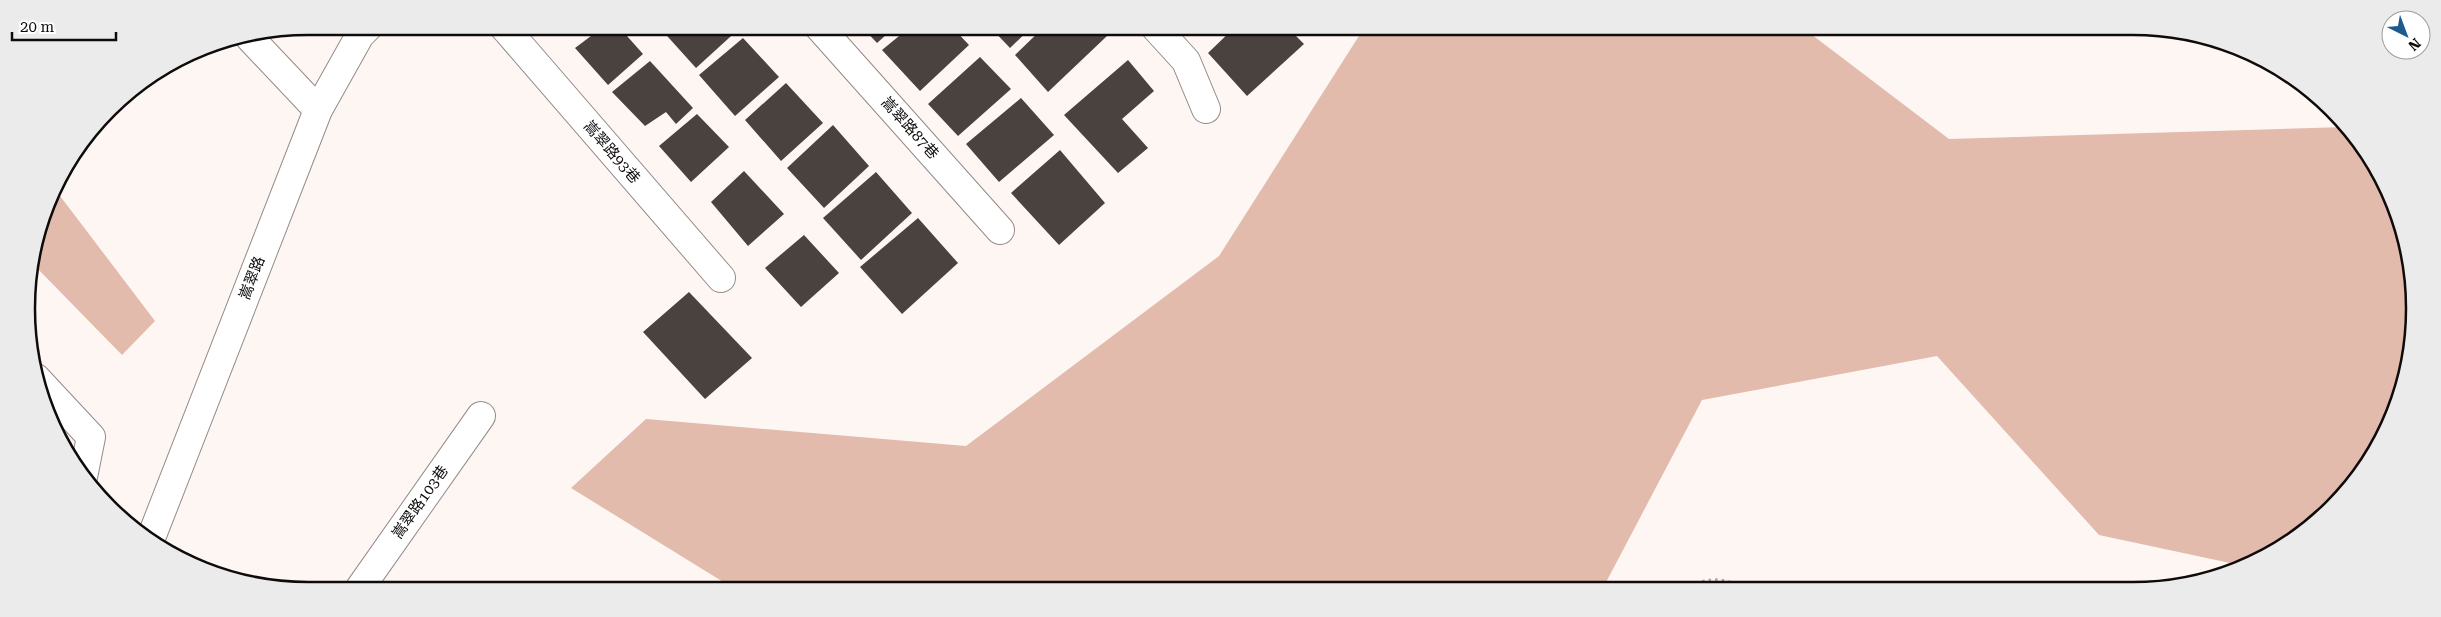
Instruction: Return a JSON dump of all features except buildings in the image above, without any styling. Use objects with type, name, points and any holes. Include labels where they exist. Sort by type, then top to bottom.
[{"type":"street","name":"嵩翠路","points":[[152,532],[318,110],[361,35]]},
{"type":"street","name":"嵩翠路93巷","points":[[512,35],[720,278]]},
{"type":"street","name":"嵩翠路87巷","points":[[826,35],[1000,230]]},
{"type":"street","points":[[1162,35],[1186,61],[1206,109]]},
{"type":"street","points":[[252,41],[318,110]]},
{"type":"street","points":[[48,391],[91,437],[85,466]]},
{"type":"street","name":"嵩翠路103巷","points":[[364,582],[481,416]]},
{"type":"path","points":[[1699,582],[1726,580],[1730,582]]},
{"type":"shaded area","points":[[1360,35],[1812,35],[1949,139],[2337,127],[2360,157],[2378,188],[2397,238],[2404,273],[2406,308],[2404,344],[2397,379],[2378,429],[2360,460],[2338,489],[2313,514],[2284,536],[2253,554],[2231,563],[2099,535],[1937,356],[1702,400],[1606,582],[723,582],[571,488],[646,419],[966,446],[1219,256]]},
{"type":"shaded area","points":[[60,196],[155,321],[122,355],[38,269],[44,238]]}]
